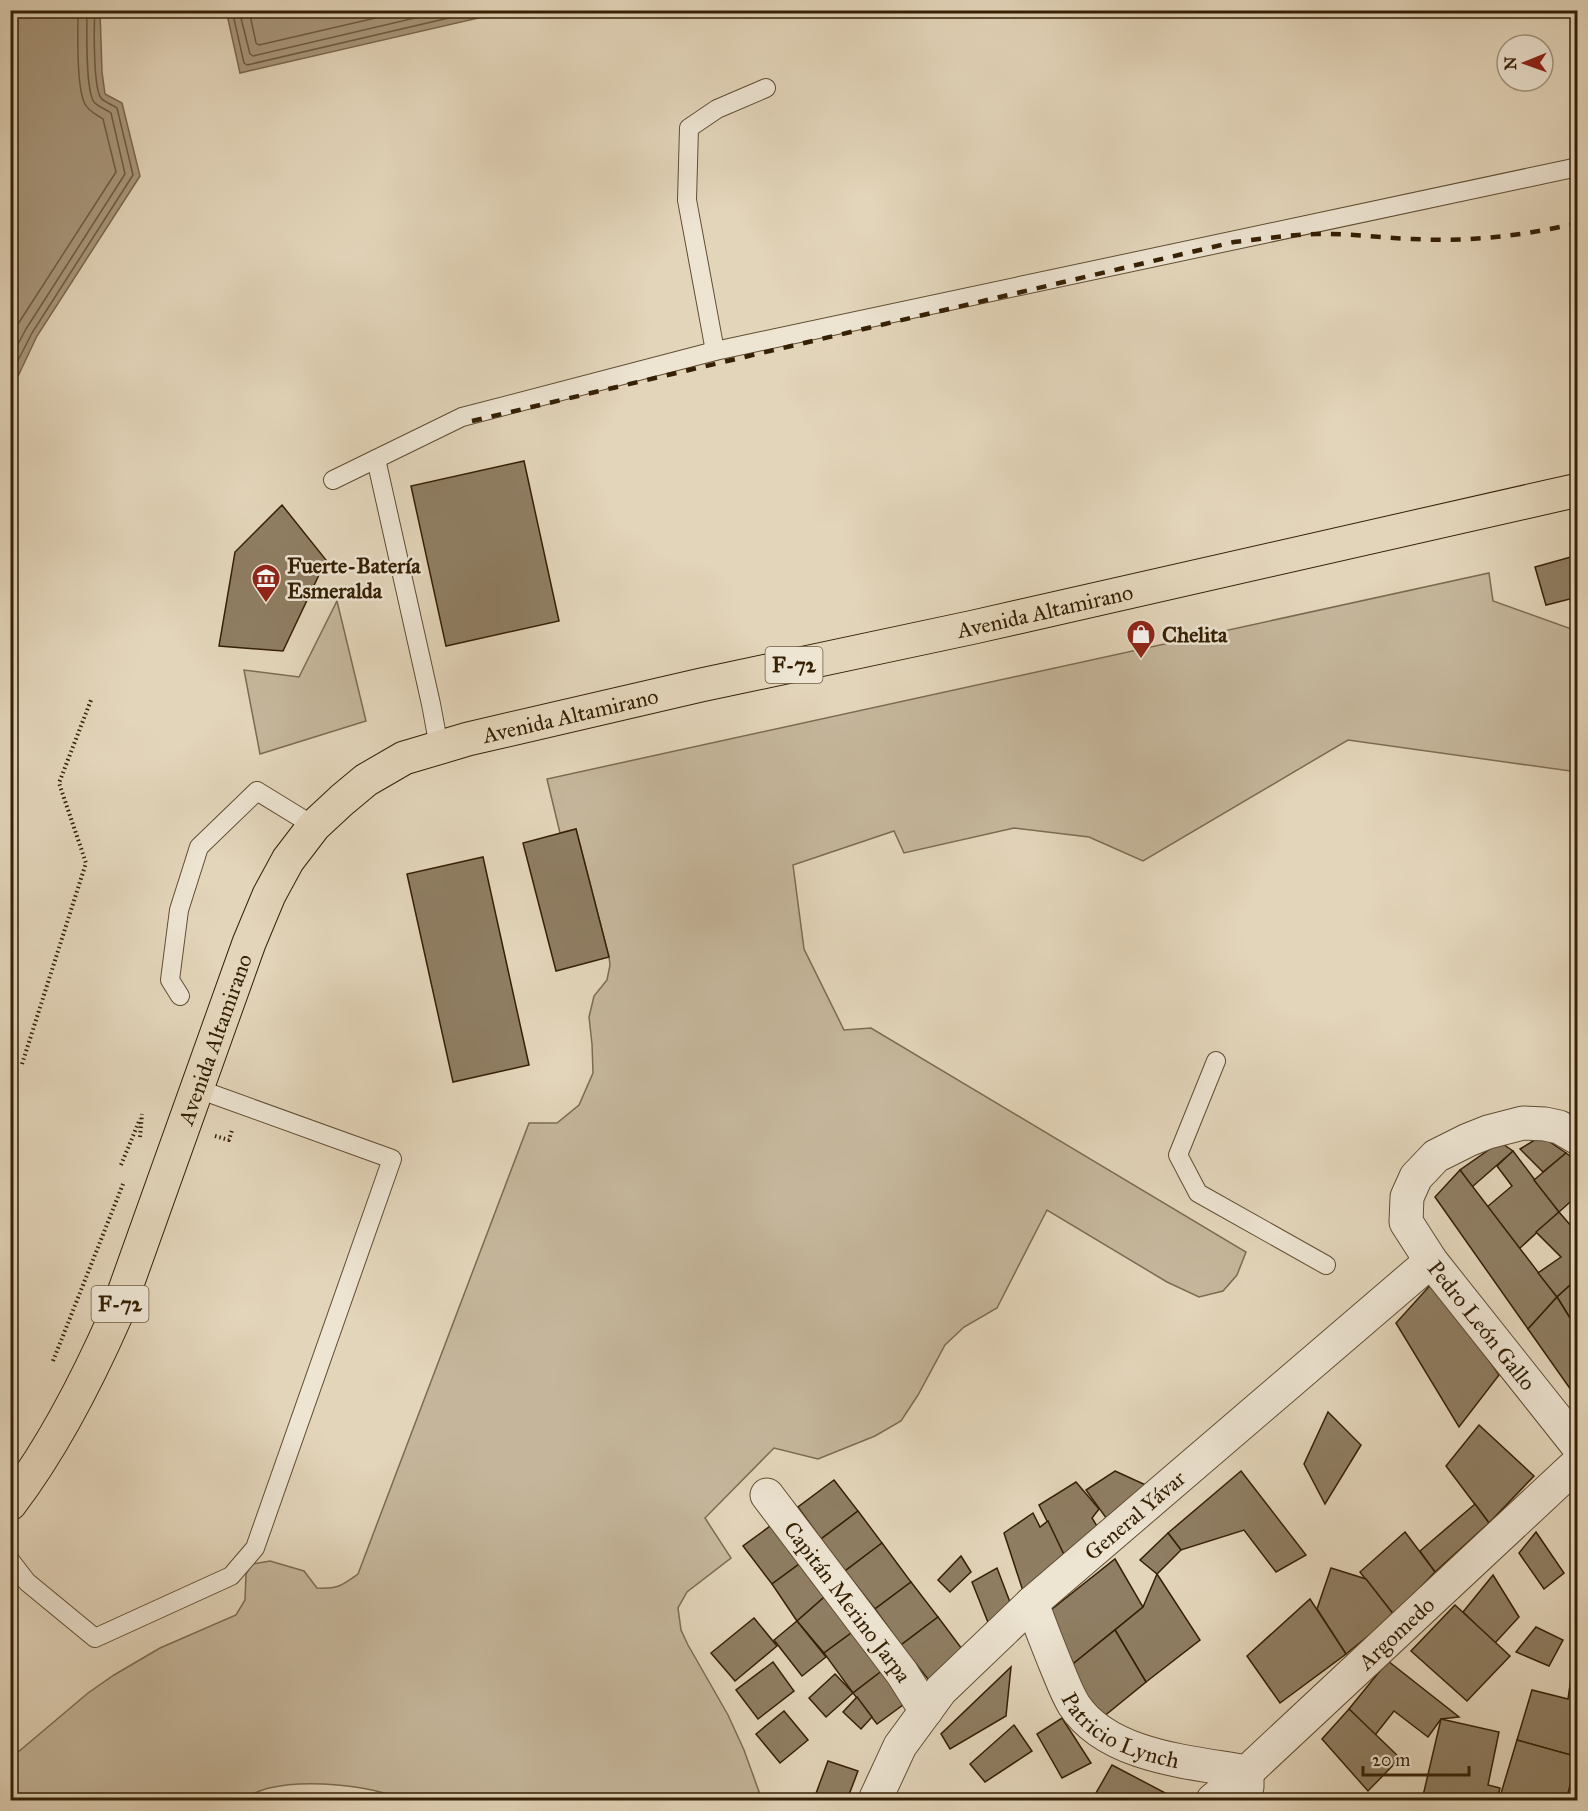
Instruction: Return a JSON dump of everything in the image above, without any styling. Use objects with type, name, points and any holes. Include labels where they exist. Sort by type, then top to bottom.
[{"type":"main road","name":"Avenida Altamirano","points":[[10,1504],[47,1450],[73,1406],[116,1315],[268,895],[288,860],[314,826],[366,780],[404,758],[439,747],[702,685],[974,627],[1578,490]]},
{"type":"street","name":"Pedro León Gallo","points":[[1578,1138],[1559,1127],[1524,1124],[1488,1132],[1436,1156],[1416,1178],[1407,1197],[1406,1222],[1431,1261],[1578,1446]]},
{"type":"street","name":"General Yávar","points":[[876,1800],[900,1746],[941,1690],[1032,1603],[1431,1261]]},
{"type":"street","name":"Argomedo","points":[[1213,1800],[1247,1786],[1578,1463]]},
{"type":"street","name":"Capitán Merino Jarpa","points":[[767,1495],[902,1673],[926,1711]]},
{"type":"street","name":"Patricio Lynch","points":[[1032,1603],[1065,1687],[1075,1706],[1091,1724],[1132,1748],[1247,1786]]},
{"type":"lane","points":[[714,351],[687,200],[689,128],[717,109],[766,88]]},
{"type":"lane","points":[[333,480],[462,417],[714,351],[1578,167]]},
{"type":"lane","points":[[376,459],[439,747]]},
{"type":"lane","points":[[180,996],[170,980],[179,910],[199,847],[257,791],[314,826]]},
{"type":"lane","points":[[1216,1061],[1178,1155],[1198,1193],[1326,1265]]},
{"type":"lane","points":[[10,1560],[27,1582],[95,1638],[231,1576],[255,1548],[392,1159],[198,1089]]},
{"type":"path","points":[[22,1064],[86,863],[58,783],[91,700]]},
{"type":"path","points":[[121,1165],[142,1114],[140,1141]]},
{"type":"path","points":[[50,1370],[127,1174]]},
{"type":"shaded area","points":[[1489,573],[1493,601],[1577,631],[1577,772],[1348,740],[1143,861],[1089,837],[1014,828],[904,853],[894,831],[793,865],[804,949],[844,1030],[871,1028],[1246,1252],[1237,1275],[1223,1291],[1199,1297],[1167,1282],[1047,1210],[997,1308],[964,1327],[945,1345],[901,1421],[875,1436],[818,1459],[774,1448],[705,1518],[731,1558],[687,1592],[678,1608],[681,1630],[728,1715],[744,1750],[762,1800],[404,1800],[356,1787],[301,1784],[269,1788],[240,1799],[230,1800],[11,1800],[11,1758],[88,1693],[114,1675],[160,1648],[236,1615],[245,1600],[246,1574],[252,1564],[270,1561],[304,1571],[317,1588],[339,1586],[358,1574],[529,1123],[557,1123],[579,1105],[593,1073],[589,1017],[594,996],[607,980],[609,957],[576,829],[560,833],[547,779]]},
{"type":"shaded area","points":[[337,601],[366,721],[260,754],[244,670],[299,677]]},
{"type":"water","points":[[11,10],[100,11],[105,94],[122,103],[140,176],[37,336],[11,391]]},
{"type":"water","points":[[226,10],[509,10],[509,11],[240,73]]},
{"type":"building","points":[[524,461],[559,621],[446,646],[411,486]]},
{"type":"building","name":"Fuerte-Batería Esmeralda","points":[[282,505],[326,560],[283,651],[219,646],[235,552]]},
{"type":"building","points":[[1578,555],[1578,597],[1546,605],[1535,567]]},
{"type":"building","points":[[576,829],[609,957],[556,971],[523,843]]},
{"type":"building","points":[[483,857],[529,1065],[453,1082],[407,874]]},
{"type":"building","points":[[1541,1136],[1566,1153],[1543,1172],[1520,1149]]},
{"type":"building","points":[[1500,1142],[1513,1151],[1472,1187],[1460,1170]]},
{"type":"building","points":[[1513,1151],[1559,1212],[1519,1249],[1487,1207],[1512,1186],[1497,1166]]},
{"type":"building","points":[[1566,1153],[1578,1162],[1578,1195],[1559,1212],[1534,1180]]},
{"type":"building","points":[[1460,1170],[1557,1297],[1528,1329],[1435,1197]]},
{"type":"building","points":[[1559,1212],[1578,1234],[1578,1278],[1557,1297],[1538,1273],[1561,1257],[1536,1232]]},
{"type":"building","points":[[1578,1278],[1578,1331],[1557,1297]]},
{"type":"building","points":[[1435,1280],[1499,1375],[1459,1427],[1396,1323]]},
{"type":"building","points":[[1557,1297],[1578,1331],[1578,1400],[1528,1329]]},
{"type":"building","points":[[1328,1412],[1361,1445],[1325,1504],[1304,1464]]},
{"type":"building","points":[[1479,1425],[1534,1476],[1489,1523],[1446,1466]]},
{"type":"building","points":[[1115,1471],[1150,1487],[1109,1522],[1086,1490]]},
{"type":"building","points":[[1241,1471],[1306,1555],[1276,1572],[1244,1530],[1181,1550],[1168,1533]]},
{"type":"building","points":[[834,1480],[858,1511],[821,1539],[798,1507]]},
{"type":"building","points":[[1076,1482],[1099,1509],[1092,1518],[1100,1531],[1067,1561],[1039,1505]]},
{"type":"building","points":[[1475,1504],[1489,1523],[1435,1572],[1420,1551]]},
{"type":"building","points":[[858,1511],[882,1543],[845,1571],[821,1539]]},
{"type":"building","points":[[1033,1513],[1040,1527],[1048,1521],[1067,1561],[1023,1591],[1004,1533]]},
{"type":"building","points":[[777,1521],[806,1559],[772,1584],[743,1546]]},
{"type":"building","points":[[1405,1532],[1435,1572],[1394,1615],[1360,1572]]},
{"type":"building","points":[[1536,1532],[1564,1573],[1544,1589],[1519,1553]]},
{"type":"building","points":[[1168,1533],[1181,1550],[1157,1574],[1140,1560]]},
{"type":"building","points":[[882,1543],[911,1582],[875,1609],[845,1571]]},
{"type":"building","points":[[961,1556],[971,1572],[950,1592],[938,1580]]},
{"type":"building","points":[[806,1559],[830,1592],[797,1621],[772,1584]]},
{"type":"building","points":[[1115,1559],[1143,1607],[1063,1672],[1042,1617]]},
{"type":"building","points":[[997,1568],[1013,1610],[991,1630],[972,1582]]},
{"type":"building","points":[[1331,1568],[1366,1579],[1394,1615],[1346,1654],[1317,1609]]},
{"type":"building","points":[[1157,1574],[1200,1640],[1146,1682],[1115,1630],[1143,1607]]},
{"type":"building","points":[[1493,1575],[1519,1617],[1495,1643],[1463,1612]]},
{"type":"building","points":[[911,1582],[938,1617],[901,1645],[875,1609]]},
{"type":"building","points":[[830,1592],[858,1628],[824,1653],[797,1621]]},
{"type":"building","points":[[1310,1599],[1346,1654],[1280,1703],[1247,1656]]},
{"type":"building","points":[[1455,1605],[1510,1656],[1467,1701],[1411,1651]]},
{"type":"building","points":[[938,1617],[968,1657],[932,1684],[901,1645]]},
{"type":"building","points":[[754,1618],[777,1646],[735,1681],[711,1653]]},
{"type":"building","points":[[797,1621],[826,1657],[802,1676],[774,1640]]},
{"type":"building","points":[[1536,1627],[1563,1640],[1549,1666],[1516,1652]]},
{"type":"building","points":[[858,1628],[887,1667],[853,1693],[824,1653]]},
{"type":"building","points":[[1115,1630],[1146,1682],[1097,1722],[1063,1672]]},
{"type":"building","points":[[1388,1661],[1459,1717],[1441,1719],[1428,1737],[1394,1711],[1375,1735],[1349,1709]]},
{"type":"building","points":[[773,1662],[794,1691],[758,1719],[736,1690]]},
{"type":"building","points":[[887,1667],[911,1699],[877,1724],[853,1693]]},
{"type":"building","points":[[1011,1667],[1006,1716],[950,1749],[941,1734]]},
{"type":"building","points":[[835,1674],[853,1693],[826,1717],[809,1698]]},
{"type":"building","points":[[1571,1678],[1578,1682],[1578,1757],[1517,1740],[1532,1690],[1568,1699]]},
{"type":"building","points":[[857,1697],[872,1717],[861,1729],[843,1712]]},
{"type":"building","points":[[1349,1709],[1400,1758],[1368,1791],[1322,1739]]},
{"type":"building","points":[[784,1711],[808,1740],[780,1763],[756,1734]]},
{"type":"building","points":[[1062,1718],[1091,1763],[1062,1778],[1037,1734]]},
{"type":"building","points":[[1441,1719],[1499,1732],[1488,1785],[1500,1788],[1497,1800],[1422,1800]]},
{"type":"building","points":[[1014,1725],[1032,1751],[985,1782],[970,1764]]},
{"type":"building","points":[[1517,1740],[1578,1757],[1566,1800],[1499,1800]]},
{"type":"building","points":[[828,1761],[858,1771],[847,1800],[830,1800],[815,1796]]},
{"type":"building","points":[[1112,1765],[1171,1796],[1168,1800],[1092,1800]]},
{"type":"building","points":[[308,1794],[334,1795],[363,1800],[308,1800]]},
{"type":"railway","points":[[472,421],[1234,242],[1316,234],[1434,240],[1475,239],[1516,235],[1578,223]]},
{"type":"place","name":"Fuerte-Batería Esmeralda","points":[[266,604]]},
{"type":"place","name":"Chelita","points":[[1141,660]]}]
